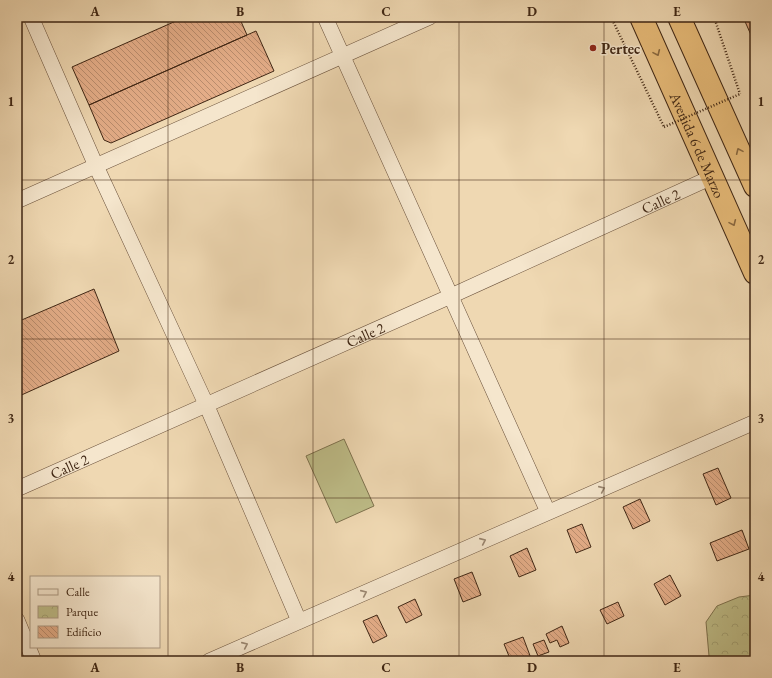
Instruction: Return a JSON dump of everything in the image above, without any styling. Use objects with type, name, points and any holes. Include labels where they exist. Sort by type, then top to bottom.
[{"type":"highway","name":"Avenida 6 de Marzo","points":[[641,17],[755,273]]},
{"type":"highway","points":[[679,17],[755,186]]},
{"type":"street","points":[[31,17],[96,166],[206,404],[299,621]]},
{"type":"street","points":[[325,17],[341,56],[452,296],[548,512]]},
{"type":"street","points":[[17,201],[430,17]]},
{"type":"street","name":"Calle 2","points":[[17,489],[452,296],[712,177]]},
{"type":"street","points":[[209,661],[755,422]]},
{"type":"street","points":[[17,620],[34,661]]},
{"type":"path","points":[[611,17],[664,127],[740,94],[714,17]]},
{"type":"green space","points":[[344,439],[374,506],[336,523],[306,456]]},
{"type":"green space","points":[[755,595],[755,661],[715,661],[709,656],[706,622],[717,606],[739,597]]},
{"type":"building","points":[[185,17],[239,17],[247,35],[89,105],[72,67]]},
{"type":"building","points":[[743,17],[755,17],[755,44]]},
{"type":"building","points":[[256,31],[274,71],[111,143],[104,140],[89,105]]},
{"type":"building","points":[[94,289],[119,351],[17,397],[17,322]]},
{"type":"building","points":[[718,468],[731,498],[716,505],[703,474]]},
{"type":"building","points":[[640,499],[650,521],[633,529],[623,507]]},
{"type":"building","points":[[582,524],[591,547],[576,553],[567,530]]},
{"type":"building","points":[[742,530],[749,549],[717,561],[710,543]]},
{"type":"building","points":[[527,548],[536,570],[519,577],[510,556]]},
{"type":"building","points":[[472,572],[481,595],[463,602],[454,579]]},
{"type":"building","points":[[670,575],[681,596],[665,605],[654,584]]},
{"type":"building","points":[[415,599],[422,615],[406,623],[398,607]]},
{"type":"building","points":[[618,602],[624,616],[607,624],[600,610]]},
{"type":"building","points":[[377,615],[387,636],[373,643],[363,621]]},
{"type":"building","points":[[562,626],[569,643],[560,647],[557,640],[550,643],[546,634]]},
{"type":"building","points":[[523,637],[532,661],[511,661],[504,644]]},
{"type":"building","points":[[544,640],[549,652],[538,656],[533,644]]},
{"type":"place","name":"Pertec","points":[[593,48]]}]
